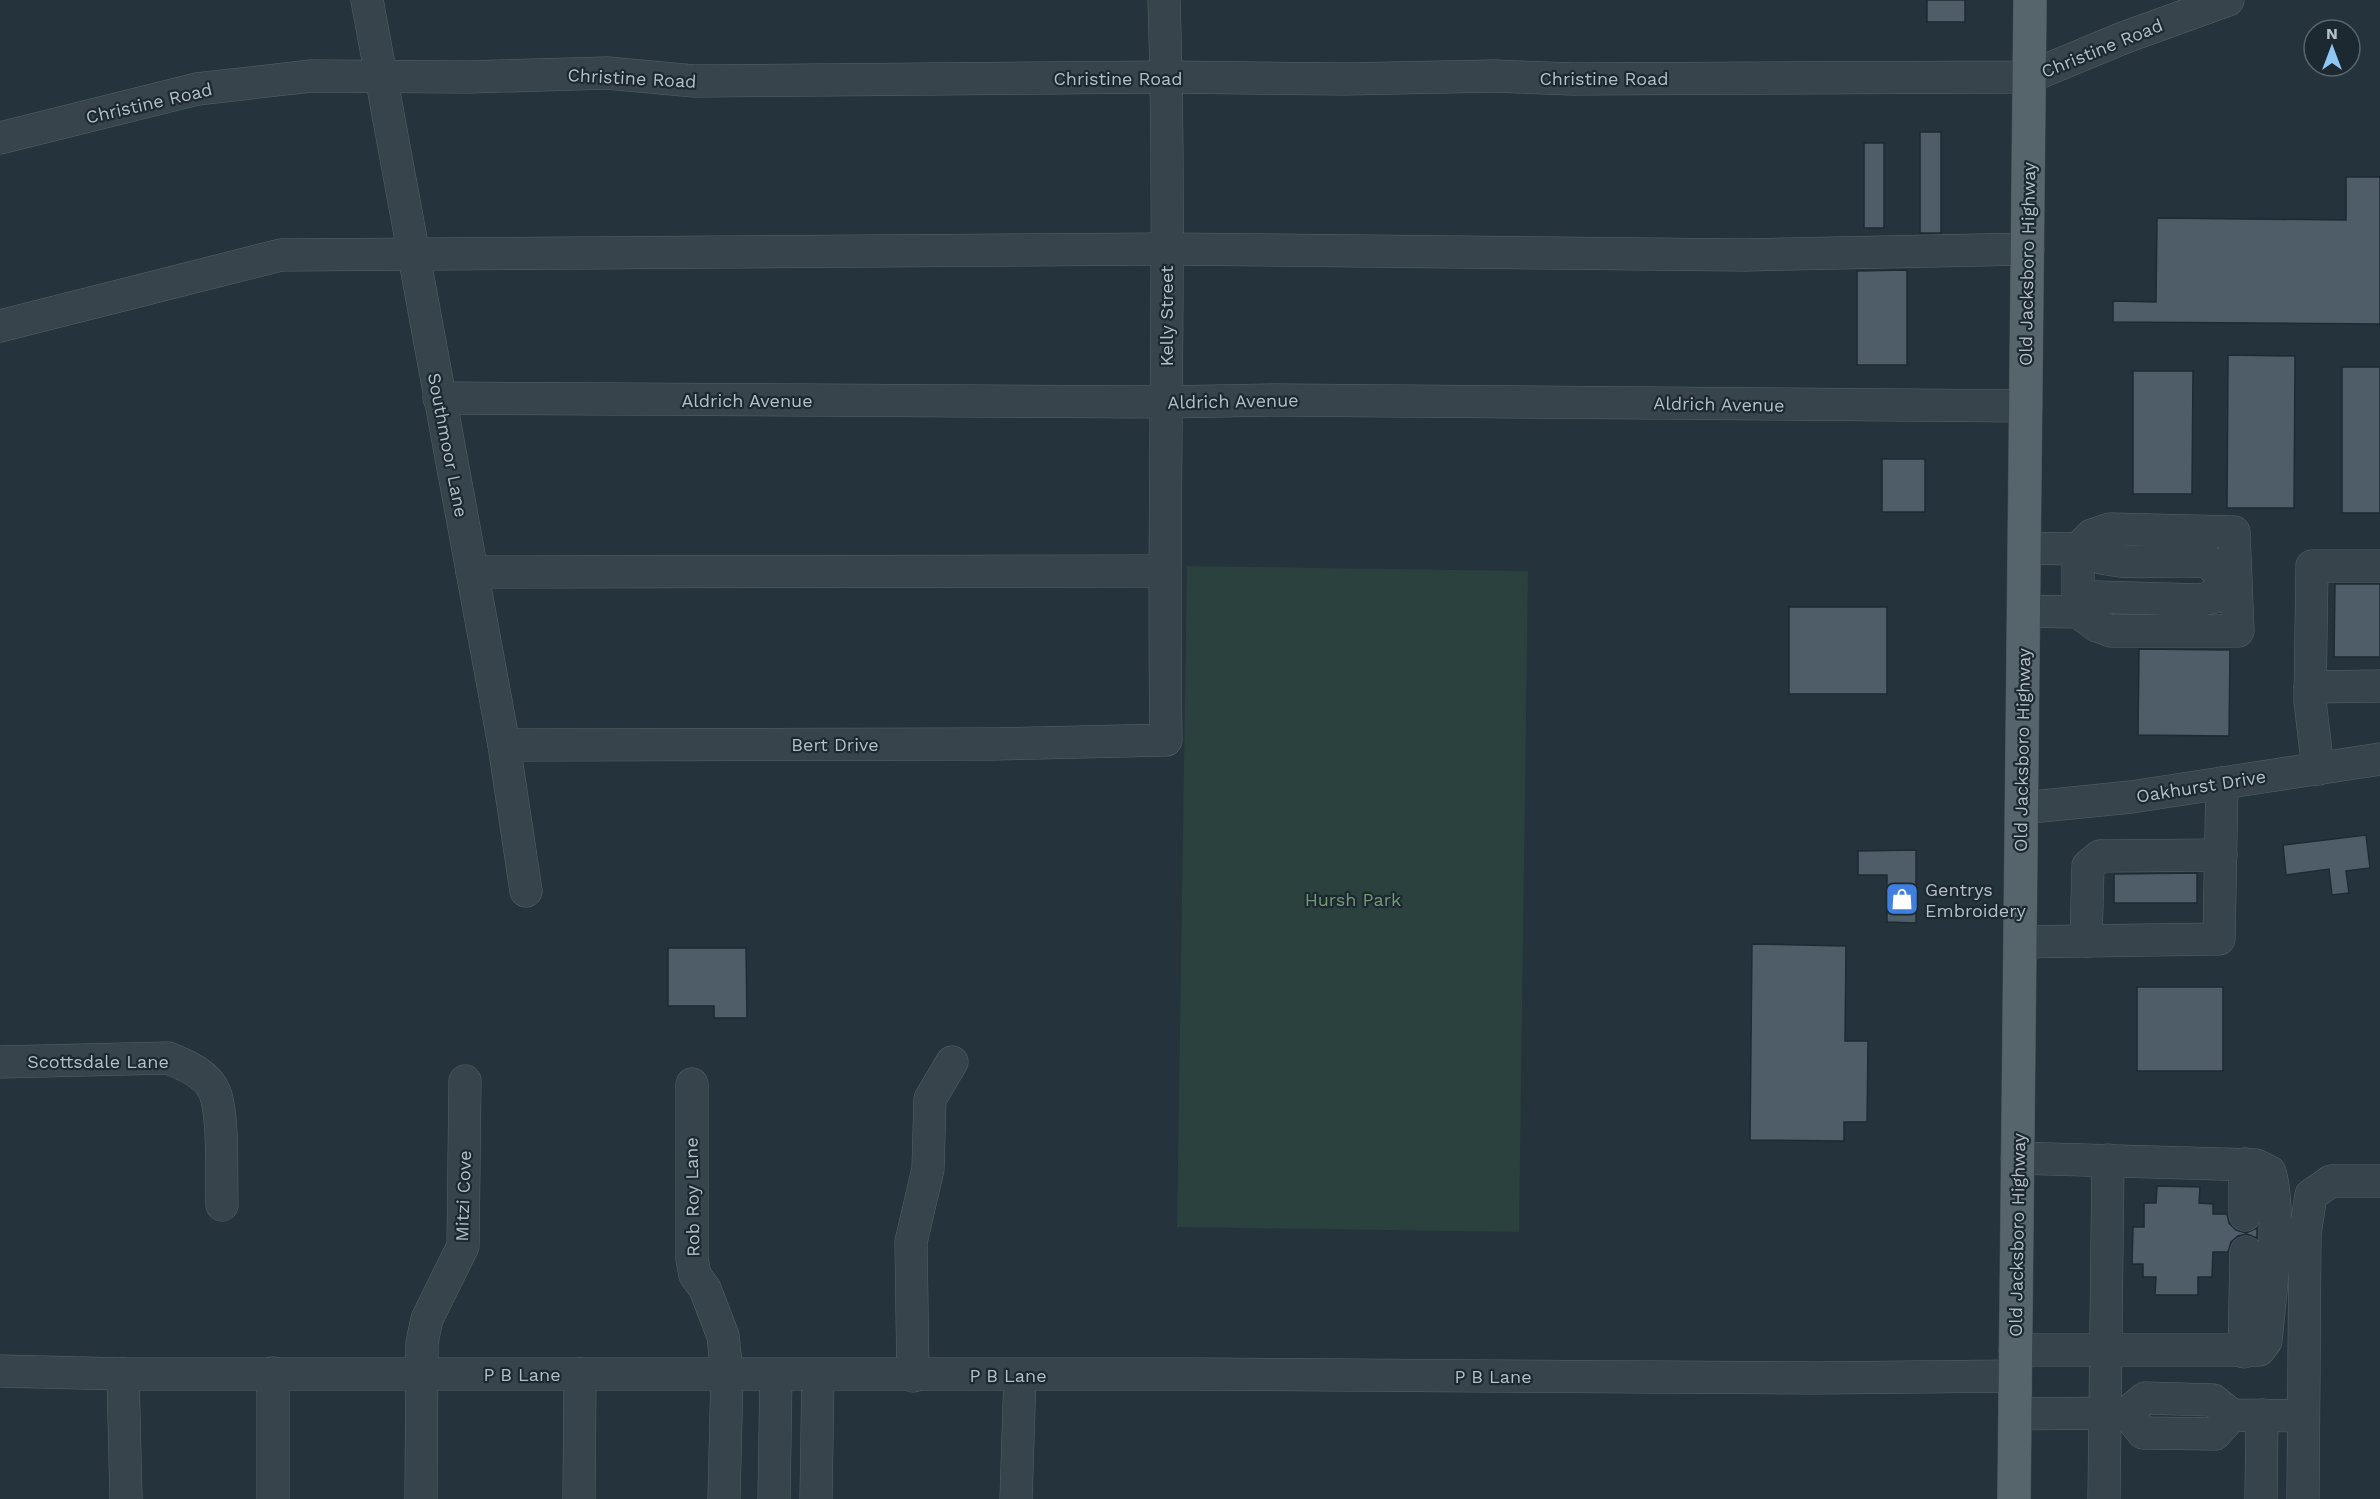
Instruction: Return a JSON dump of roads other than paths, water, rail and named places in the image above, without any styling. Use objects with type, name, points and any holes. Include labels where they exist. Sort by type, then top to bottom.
[{"type":"main road","name":"Old Jacksboro Highway","points":[[2014,1499],[2030,0]]},
{"type":"street","name":"Southmoor Lane","points":[[367,0],[504,745],[526,891]]},
{"type":"street","name":"Kelly Street","points":[[1164,0],[1166,402],[1163,571],[1166,740]]},
{"type":"street","name":"Christine Road","points":[[0,138],[197,89],[310,76],[469,77],[607,73],[694,81],[1166,77],[2030,77],[2123,38],[2228,0]]},
{"type":"street","points":[[0,326],[281,255],[1166,249],[1744,255],[2028,249]]},
{"type":"street","name":"Aldrich Avenue","points":[[439,398],[1166,402],[1276,400],[2026,406]]},
{"type":"street","points":[[2024,611],[2078,612],[2097,626],[2111,631],[2238,631],[2234,532],[2110,529],[2092,535],[2078,549],[2078,612]]},
{"type":"street","points":[[2024,548],[2078,549],[2096,559],[2115,562],[2209,562],[2220,575],[2220,585],[2214,597],[2200,600],[2097,597],[2078,612]]},
{"type":"street","points":[[2318,769],[2310,687],[2312,566],[2380,566]]},
{"type":"street","points":[[472,572],[1163,571]]},
{"type":"street","points":[[2310,687],[2380,686]]},
{"type":"street","name":"Bert Drive","points":[[504,745],[981,744],[1166,740]]},
{"type":"street","name":"Oakhurst Drive","points":[[2022,808],[2131,797],[2380,759]]},
{"type":"street","points":[[2020,942],[2219,939],[2222,783]]},
{"type":"street","points":[[2086,941],[2088,866],[2100,855],[2221,855]]},
{"type":"street","name":"Scottsdale Lane","points":[[0,1062],[168,1058],[185,1065],[202,1076],[215,1092],[222,1205]]},
{"type":"street","points":[[913,1376],[911,1242],[928,1169],[930,1099],[952,1062]]},
{"type":"street","name":"Mitzi Cove","points":[[421,1499],[422,1343],[427,1319],[463,1246],[465,1081]]},
{"type":"street","name":"Rob Roy Lane","points":[[692,1084],[692,1259],[695,1275],[705,1289],[723,1336],[727,1374],[724,1499]]},
{"type":"street","points":[[2017,1158],[2245,1164],[2256,1165],[2270,1172],[2274,1185],[2273,1260],[2266,1341],[2259,1350],[2244,1352],[2246,1252]]},
{"type":"street","points":[[2104,1499],[2116,1413],[2105,1350],[2108,1160]]},
{"type":"street","points":[[2245,1164],[2245,1215]]},
{"type":"street","points":[[2303,1499],[2305,1234],[2311,1195],[2331,1181],[2380,1181]]},
{"type":"street","name":"P B Lane","points":[[0,1371],[123,1374],[1815,1378],[2015,1363],[2105,1350],[2244,1352]]},
{"type":"street","points":[[273,1373],[273,1499]]},
{"type":"street","points":[[123,1374],[126,1499]]},
{"type":"street","points":[[579,1499],[580,1374]]},
{"type":"street","points":[[774,1499],[776,1375]]},
{"type":"street","points":[[816,1499],[818,1375]]},
{"type":"street","points":[[1016,1499],[1020,1375]]},
{"type":"street","points":[[2015,1414],[2116,1413],[2145,1398],[2213,1400],[2247,1415],[2303,1416]]},
{"type":"street","points":[[2247,1415],[2261,1499]]},
{"type":"place","name":"Gentrys Embroidery","points":[[1902,899]]},
{"type":"park label","name":"Hursh Park","points":[[1353,899]]}]
